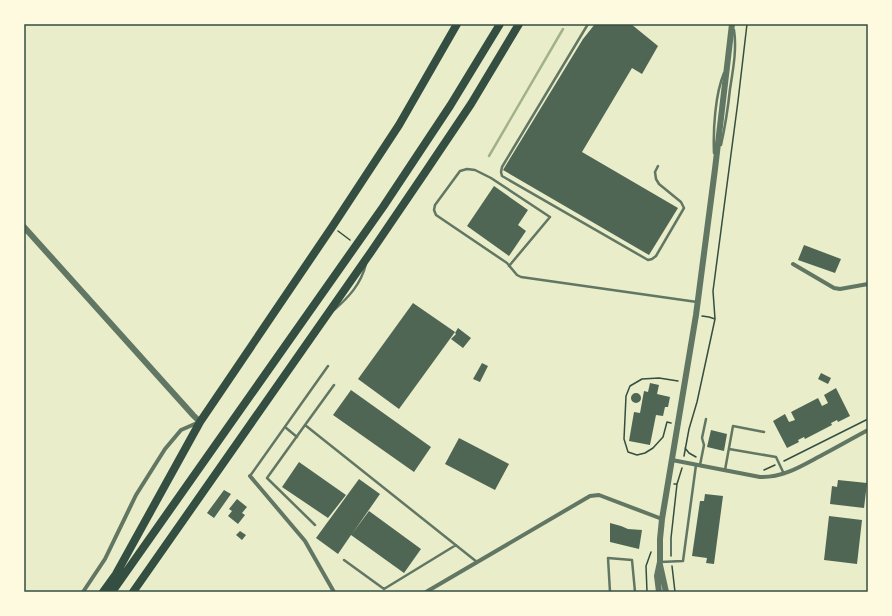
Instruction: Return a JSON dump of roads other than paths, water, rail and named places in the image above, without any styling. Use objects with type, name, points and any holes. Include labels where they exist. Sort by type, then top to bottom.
[{"type":"highway","points":[[104,592],[116,574],[200,422],[399,125],[456,24]]},
{"type":"highway","points":[[112,592],[383,207],[450,106],[500,24]]},
{"type":"highway","points":[[133,592],[368,257],[471,104],[519,24]]},
{"type":"street","points":[[659,592],[657,576],[660,562],[662,519],[698,302],[732,24]]},
{"type":"street","points":[[24,227],[192,415],[200,422],[181,430],[165,449],[136,495],[105,559],[83,592]]},
{"type":"street","points":[[793,264],[834,288],[840,289],[868,284]]},
{"type":"street","points":[[672,460],[725,471],[770,478],[784,474],[804,465],[868,430]]},
{"type":"street","points":[[250,476],[305,541],[334,592]]},
{"type":"street","points":[[426,592],[590,496],[599,495],[662,519]]},
{"type":"street","points":[[660,562],[666,592]]},
{"type":"lane","points":[[588,24],[502,167],[502,176],[648,260],[656,256],[684,208],[681,202],[659,184],[656,179],[655,172],[658,166]]},
{"type":"lane","points":[[715,169],[725,125],[732,78],[736,41],[732,24]]},
{"type":"lane","points":[[509,266],[550,217],[491,178],[476,170],[467,169],[460,171],[435,205],[434,210],[436,215],[507,263],[509,266],[517,275],[520,277],[698,302]]},
{"type":"lane","points":[[250,476],[328,366]]},
{"type":"lane","points":[[315,525],[267,478],[334,385]]},
{"type":"lane","points":[[660,562],[683,561],[698,465],[704,445],[702,438],[706,419]]},
{"type":"lane","points":[[305,426],[477,562]]},
{"type":"lane","points":[[725,471],[733,426],[764,432]]},
{"type":"lane","points":[[285,427],[297,437]]},
{"type":"lane","points":[[729,449],[776,457],[784,474]]},
{"type":"lane","points":[[344,560],[384,589],[456,545]]},
{"type":"lane","points":[[610,592],[608,558],[632,560],[635,592]]},
{"type":"lane","points":[[656,592],[657,576]]},
{"type":"waterway","points":[[489,156],[563,29]]}]
